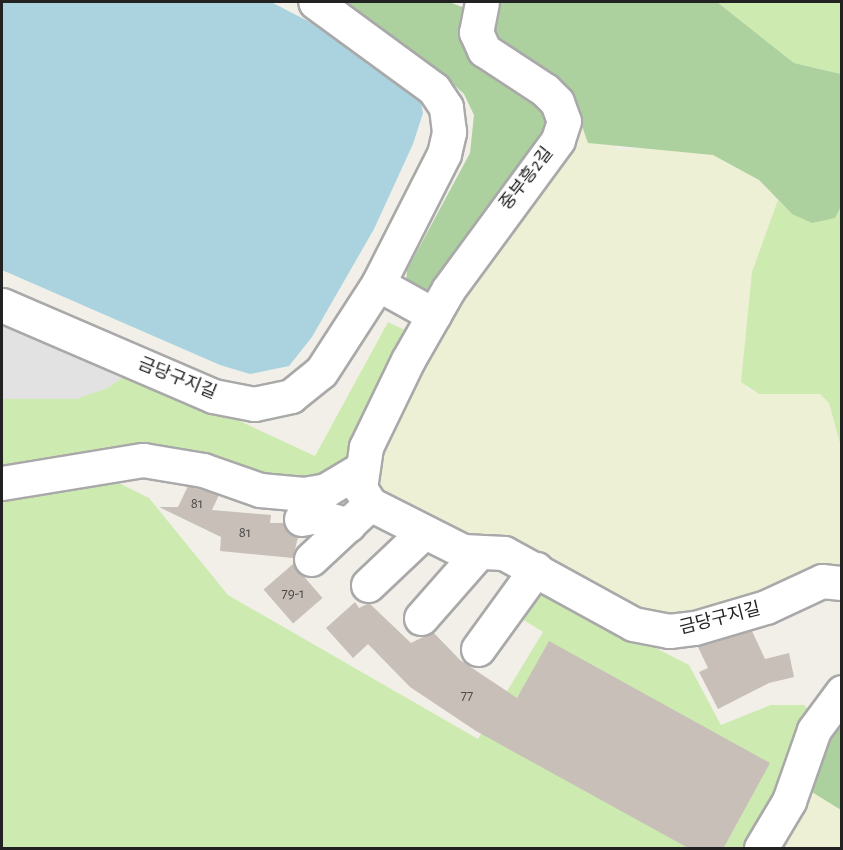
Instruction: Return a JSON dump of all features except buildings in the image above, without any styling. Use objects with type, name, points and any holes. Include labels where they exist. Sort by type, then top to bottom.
[{"type":"lane","name":"금당구지길","points":[[2,305],[213,396],[254,404],[291,396],[321,372],[378,284],[444,154],[446,106],[412,68],[315,2]]},
{"type":"lane","name":"중부흥2길","points":[[434,315],[497,219],[558,140],[564,121],[557,102],[544,90],[484,51],[476,32],[482,2]]},
{"type":"lane","points":[[311,559],[360,514],[359,470],[434,315],[378,284]]},
{"type":"lane","points":[[2,483],[143,460],[203,470],[260,490],[304,494],[326,490],[359,470]]},
{"type":"lane","name":"금당구지길","points":[[301,519],[360,514],[424,532],[463,551],[504,553],[633,624],[669,631],[766,607],[822,581],[842,583]]},
{"type":"lane","points":[[368,585],[424,532]]},
{"type":"lane","points":[[421,618],[479,552]]},
{"type":"lane","points":[[478,649],[536,569]]},
{"type":"lane","points":[[761,849],[789,801],[814,730],[842,692]]},
{"type":"green space","points":[[343,2],[449,2],[465,8],[538,95],[555,125],[434,292],[424,294],[406,283],[407,270],[470,153],[474,115],[464,94],[439,71]]},
{"type":"green space","points":[[491,2],[717,2],[794,63],[841,74],[842,204],[835,218],[812,223],[792,214],[759,180],[713,155],[588,143],[576,109],[492,37]]},
{"type":"green space","points":[[717,2],[841,2],[841,74],[794,63]]},
{"type":"green space","points":[[576,109],[619,150],[656,147],[713,155],[759,180],[778,200],[752,272],[747,391],[802,391],[820,394],[829,403],[841,447],[841,572],[669,622],[461,535],[387,500],[367,479],[433,332]]},
{"type":"green space","points":[[778,200],[792,214],[835,218],[841,204],[841,447],[829,403],[820,394],[759,394],[741,382],[752,272]]},
{"type":"green space","points":[[388,322],[409,332],[359,444],[344,464],[306,485],[236,471],[2,473],[2,399],[76,399],[132,371],[315,456]]},
{"type":"green space","points":[[111,479],[149,498],[228,595],[478,739],[543,632],[514,614],[535,586],[689,665],[721,725],[771,705],[804,705],[812,713],[752,848],[2,848],[2,501]]},
{"type":"green space","points":[[841,702],[841,810],[807,789]]},
{"type":"green space","points":[[807,789],[841,810],[841,848],[771,848]]},
{"type":"shaded area","points":[[2,320],[132,371],[108,388],[76,399],[2,399]]},
{"type":"water","points":[[2,2],[271,2],[329,32],[420,97],[423,113],[413,144],[374,229],[312,337],[289,366],[250,374],[220,365],[2,270]]}]
